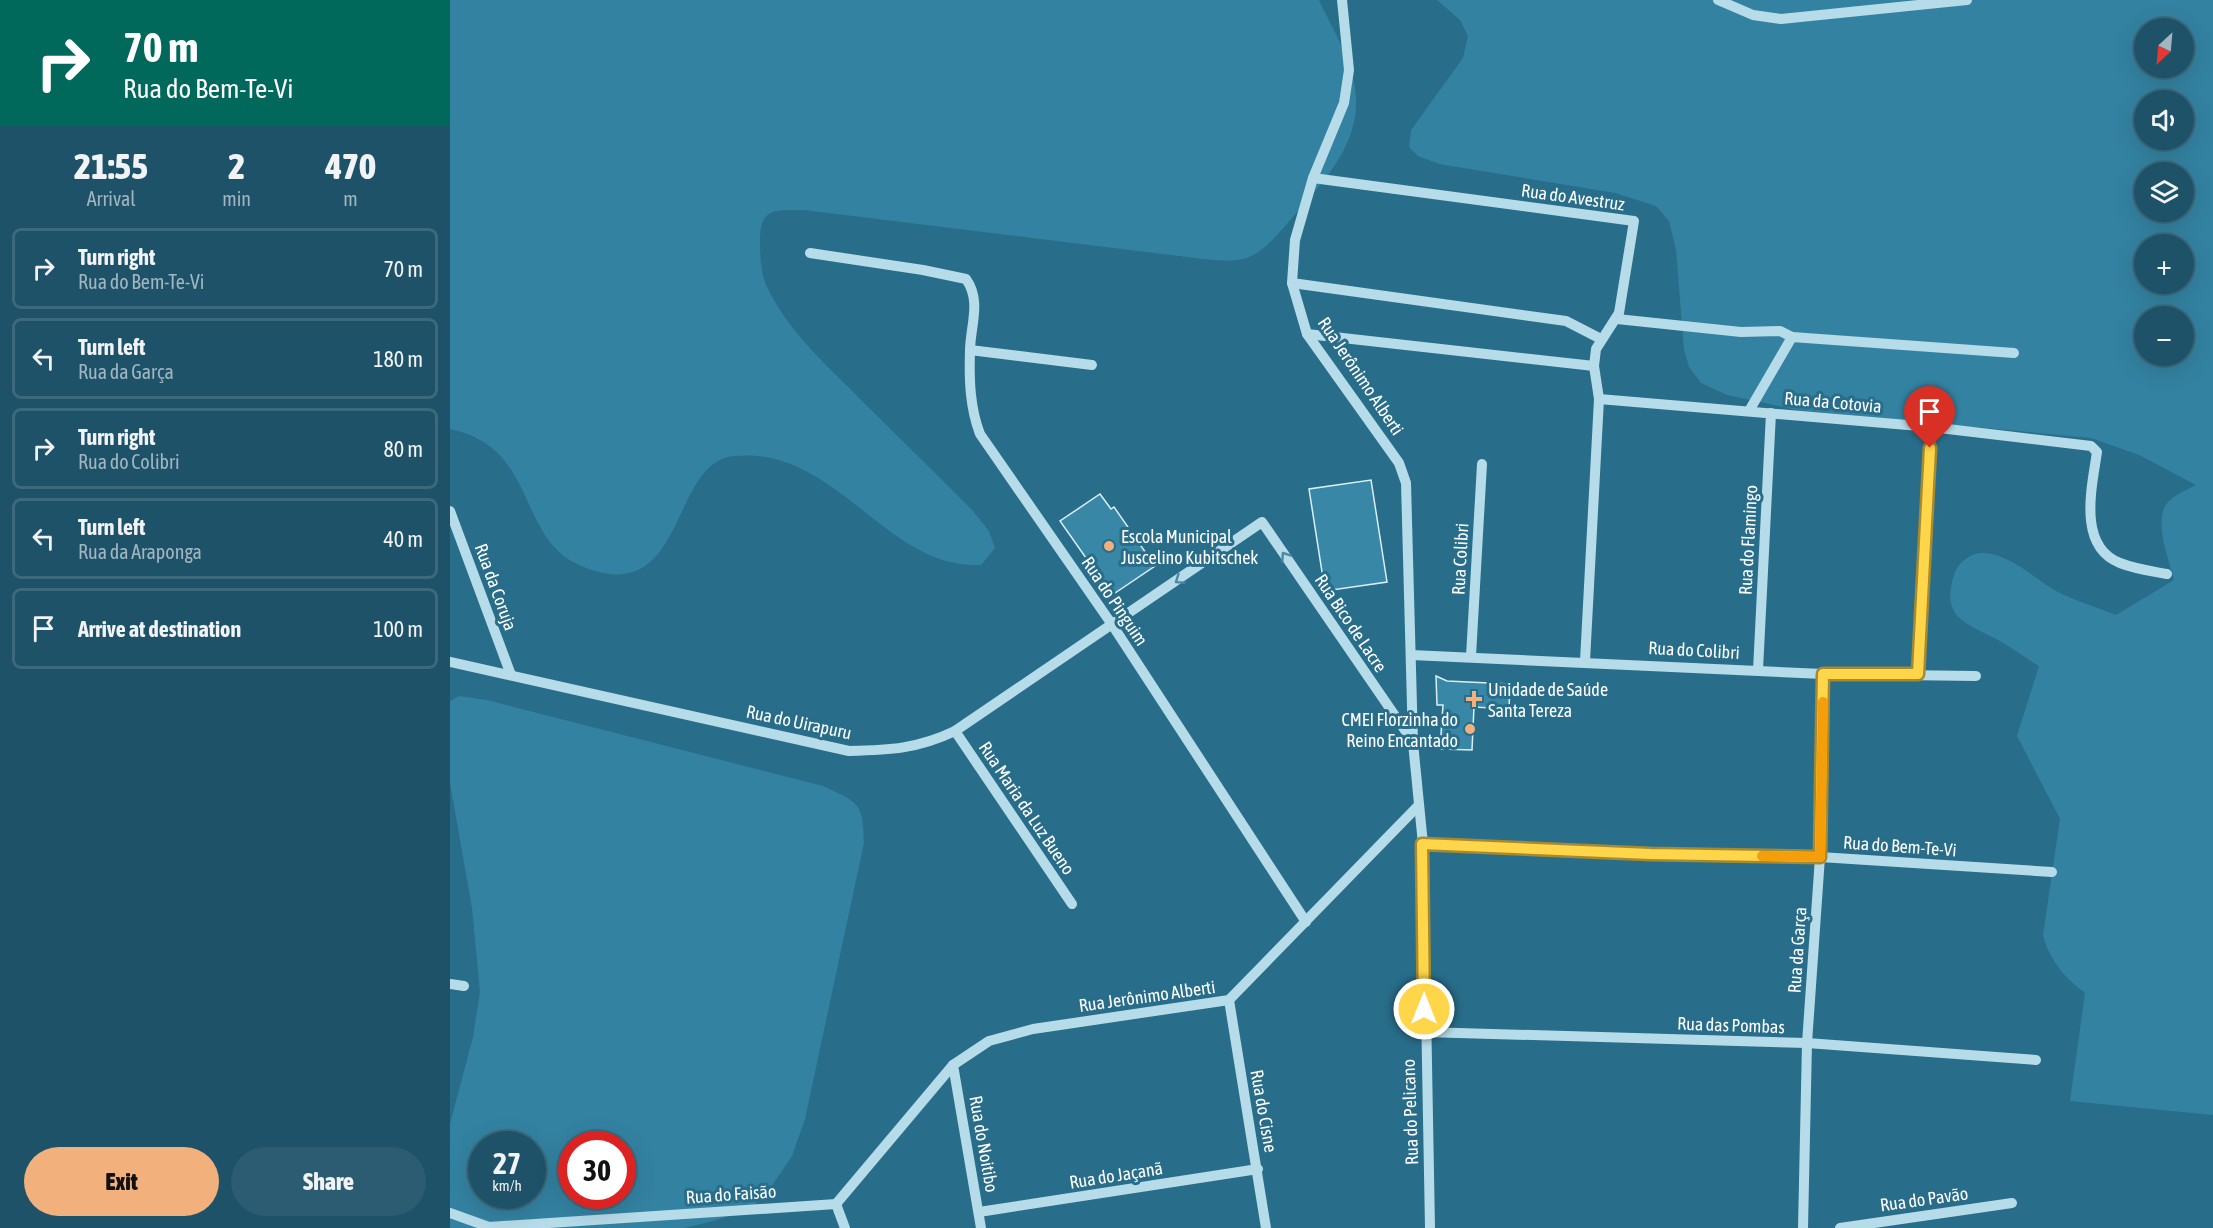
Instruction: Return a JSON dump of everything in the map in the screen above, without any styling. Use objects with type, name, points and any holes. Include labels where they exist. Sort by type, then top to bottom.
[{"type":"street","name":"Rua Jerônimo Alberti","points":[[1342,0],[1349,70],[1344,103],[1313,178],[1295,240],[1292,283],[1307,334],[1399,463],[1406,483],[1413,743]]},
{"type":"street","points":[[1718,0],[1753,15],[1782,19],[1967,0]]},
{"type":"street","name":"Rua do Avestruz","points":[[1313,178],[1634,221],[1617,319],[1601,339],[1594,366],[1599,399],[1584,661]]},
{"type":"street","name":"Rua do Pinguim","points":[[810,253],[923,270],[966,279],[974,290],[970,350],[972,412],[980,434],[1113,626],[1306,922]]},
{"type":"street","points":[[1292,283],[1566,321],[1601,339]]},
{"type":"street","points":[[1617,319],[1741,332],[1780,331],[1792,337],[2014,353]]},
{"type":"street","points":[[1307,334],[1594,366]]},
{"type":"street","points":[[1749,411],[1792,337]]},
{"type":"street","points":[[970,350],[1092,365]]},
{"type":"street","name":"Rua da Cotovia","points":[[1599,399],[1931,427],[2091,446],[2097,452],[2090,503],[2092,528],[2100,548],[2118,563],[2167,574]]},
{"type":"street","name":"Rua do Flamingo","points":[[1758,670],[1771,413]]},
{"type":"street","points":[[1918,674],[1931,427]]},
{"type":"street","name":"Rua Colibri","points":[[1471,656],[1482,464]]},
{"type":"street","name":"Rua da Coruja","points":[[450,511],[511,675]]},
{"type":"street","name":"Rua do Uirapuru","points":[[450,662],[849,751],[897,750],[929,744],[955,731],[1113,626],[1262,522]]},
{"type":"street","name":"Rua Bico de Lacre","points":[[1262,522],[1413,743]]},
{"type":"street","name":"Rua do Colibri","points":[[1411,655],[1584,661],[1823,674],[1976,676]]},
{"type":"street","name":"Rua da Garça","points":[[1803,1228],[1807,1043],[1820,857],[1823,674]]},
{"type":"street","name":"Rua Maria da Luz Bueno","points":[[955,731],[1071,904]]},
{"type":"street","name":"Rua do Pelicano","points":[[1413,743],[1422,844],[1424,1032],[1430,1228]]},
{"type":"street","name":"Rua Jerônimo Alberti","points":[[953,1065],[989,1041],[1033,1029],[1229,1000],[1418,806]]},
{"type":"street","name":"Rua do Bem-Te-Vi","points":[[1422,844],[1650,854],[1820,857],[2052,872]]},
{"type":"street","points":[[450,984],[464,986]]},
{"type":"street","name":"Rua do Cisne","points":[[1229,1000],[1266,1228]]},
{"type":"street","name":"Rua das Pombas","points":[[1424,1032],[1807,1043],[2036,1060]]},
{"type":"street","points":[[845,1228],[836,1204],[953,1065]]},
{"type":"street","name":"Rua do Noitibo","points":[[953,1065],[981,1228]]},
{"type":"street","name":"Rua do Jaçanã","points":[[979,1212],[1258,1170]]},
{"type":"street","name":"Rua do Pavão","points":[[1840,1228],[2012,1203]]},
{"type":"street","name":"Rua do Faisão","points":[[450,1213],[489,1228],[836,1204]]},
{"type":"street","points":[[1928,1228],[1930,1215]]},
{"type":"shaded area","points":[[450,0],[1319,0],[1348,60],[1355,86],[1355,116],[1345,148],[1315,191],[1267,245],[1256,254],[1238,260],[1203,259],[804,210],[777,211],[766,216],[761,231],[760,247],[763,277],[786,319],[823,362],[973,511],[989,531],[995,548],[981,565],[947,561],[917,549],[832,487],[803,470],[770,458],[734,456],[713,464],[697,482],[673,531],[659,553],[640,569],[614,574],[579,565],[559,552],[545,534],[513,473],[498,454],[478,439],[450,429]]},
{"type":"shaded area","points":[[1437,0],[2213,0],[2213,1115],[2070,1101],[2085,993],[2059,968],[2043,935],[2060,819],[2017,736],[2039,666],[1960,618],[1951,605],[1950,596],[1955,572],[1966,558],[1979,553],[1993,554],[2012,562],[2056,591],[2116,615],[2174,580],[2162,533],[2162,514],[2171,499],[2196,485],[2139,455],[2091,438],[1797,410],[1727,395],[1701,383],[1689,367],[1684,350],[1676,249],[1669,221],[1656,206],[1615,193],[1439,164],[1418,156],[1409,147],[1411,130],[1463,58],[1468,36],[1460,20]]},
{"type":"shaded area","points":[[459,696],[487,700],[823,786],[844,796],[857,806],[862,819],[864,843],[805,1119],[792,1156],[765,1196],[748,1210],[684,1228],[450,1228],[450,1124],[473,1037],[480,992],[472,908],[450,783],[450,701]]},
{"type":"building","points":[[1371,480],[1387,582],[1325,591],[1309,489]]},
{"type":"building","name":"Escola Municipal Juscelino Kubitschek","points":[[1100,494],[1111,509],[1114,507],[1155,566],[1112,595],[1060,521]]},
{"type":"building","points":[[1436,676],[1447,681],[1510,684],[1509,709],[1474,707],[1472,750],[1440,749],[1443,705],[1437,705]]},
{"type":"slow traffic","points":[[1762,856],[1820,857],[1823,702]]},
{"type":"place","name":"Escola Municipal Juscelino Kubitschek","points":[[1109,546]]},
{"type":"place","name":"Unidade de Saúde Santa Tereza","points":[[1474,699]]},
{"type":"place","name":"CMEI Florzinha do Reino Encantado","points":[[1470,729]]},
{"type":"route","points":[[1424,1009],[1422,844],[1650,854],[1820,857],[1823,674],[1918,674],[1930,448]]}]
